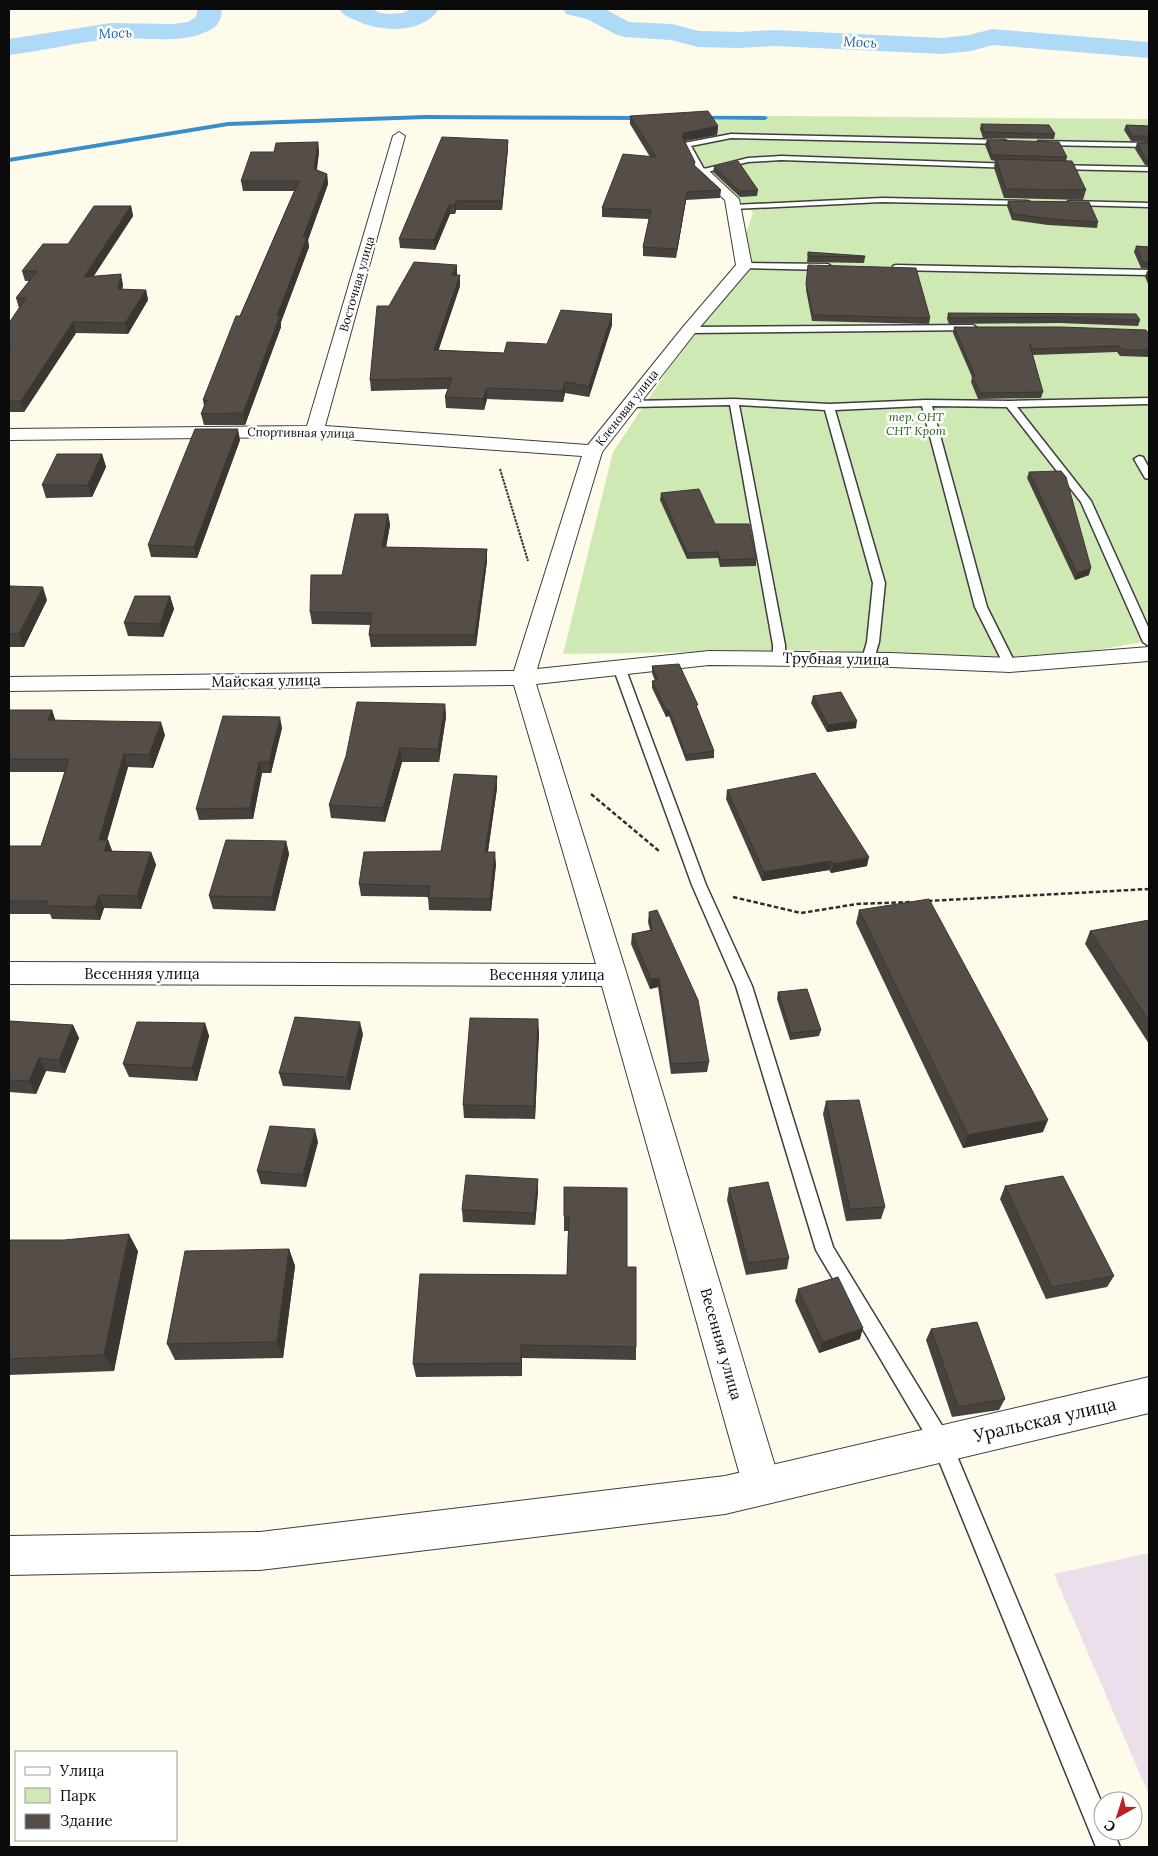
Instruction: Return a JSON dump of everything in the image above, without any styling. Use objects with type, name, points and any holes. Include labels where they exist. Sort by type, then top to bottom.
[{"type":"street","name":"Восточная улица","points":[[315,431],[399,136]]},
{"type":"street","points":[[702,172],[732,200],[744,266]]},
{"type":"street","name":"Кленовая улица","points":[[523,678],[593,452],[689,330],[744,266]]},
{"type":"street","name":"Спортивная улица","points":[[9,435],[315,431],[593,452]]},
{"type":"street","name":"Трубная улица","points":[[523,678],[709,658],[868,659],[1010,665],[1149,654]]},
{"type":"street","points":[[523,678],[613,975]]},
{"type":"street","name":"Майская улица","points":[[9,684],[523,678]]},
{"type":"street","name":"Весенняя улица","points":[[9,973],[613,975],[762,1486]]},
{"type":"street","name":"Уральская улица","points":[[9,1556],[260,1551],[725,1495],[1149,1395]]},
{"type":"lane","points":[[1013,142],[731,136],[687,145],[702,172],[748,160],[781,158],[1024,166]]},
{"type":"lane","points":[[1032,143],[1149,145]]},
{"type":"lane","points":[[1043,166],[1149,169]]},
{"type":"lane","points":[[733,207],[882,200],[1040,203]]},
{"type":"lane","points":[[1060,203],[1149,205]]},
{"type":"lane","points":[[744,266],[833,267]]},
{"type":"lane","points":[[883,268],[1149,273]]},
{"type":"lane","points":[[689,330],[979,328]]},
{"type":"lane","points":[[631,404],[734,402],[828,407],[926,403],[1010,404],[1149,401]]},
{"type":"lane","points":[[734,402],[779,645],[779,658]]},
{"type":"lane","points":[[926,403],[982,607],[1010,665]]},
{"type":"lane","points":[[1010,404],[1086,501],[1149,642]]},
{"type":"lane","points":[[828,407],[879,583],[873,642],[868,659]]},
{"type":"lane","points":[[1139,459],[1149,476]]},
{"type":"lane","points":[[619,667],[699,885],[744,986],[825,1250],[942,1444],[1108,1847]]},
{"type":"path","points":[[474,442],[498,464],[514,510],[529,566]]},
{"type":"path","points":[[546,758],[699,885],[735,898],[801,913],[857,904],[916,902]]},
{"type":"path","points":[[926,902],[1149,889]]},
{"type":"shaded area","points":[[1149,1553],[1149,1795],[1054,1574]]},
{"type":"green space","name":"тер. ОНТ СНТ Крот","points":[[675,115],[1149,119],[1149,641],[1010,665],[829,650],[563,654],[613,452],[665,374],[728,287],[753,213],[703,168]]},
{"type":"building","points":[[708,111],[718,126],[684,133],[682,136],[695,162],[694,165],[721,190],[687,192],[677,249],[643,247],[651,210],[602,208],[623,154],[656,157],[630,116]]},
{"type":"building","points":[[981,124],[1049,125],[1055,134],[984,132]]},
{"type":"building","points":[[1126,125],[1149,126],[1149,136],[1132,136]]},
{"type":"building","points":[[442,137],[508,140],[502,201],[456,201],[455,205],[449,205],[434,240],[399,239]]},
{"type":"building","points":[[987,140],[1059,142],[1067,157],[992,155]]},
{"type":"building","points":[[318,142],[314,169],[327,174],[303,237],[307,237],[277,316],[280,316],[243,413],[201,414],[207,400],[203,400],[236,316],[240,316],[299,181],[241,181],[251,152],[274,152],[276,143]]},
{"type":"building","points":[[1137,143],[1149,143],[1149,160],[1146,160]]},
{"type":"building","points":[[996,159],[1072,161],[1086,190],[1006,189]]},
{"type":"building","points":[[738,161],[758,190],[740,192],[714,167]]},
{"type":"building","points":[[1008,201],[1089,202],[1098,222],[1050,219],[1013,214]]},
{"type":"building","points":[[94,206],[131,206],[84,277],[121,274],[118,289],[146,290],[125,323],[73,322],[21,401],[9,401],[9,350],[11,347],[9,347],[9,323],[26,298],[16,298],[37,271],[22,271],[43,244],[68,244]]},
{"type":"building","points":[[1136,246],[1149,247],[1149,263],[1143,262]]},
{"type":"building","points":[[808,252],[865,256],[865,257],[808,256]]},
{"type":"building","points":[[414,262],[457,265],[452,275],[460,275],[434,350],[504,353],[507,342],[547,344],[561,310],[612,314],[589,386],[565,382],[563,391],[487,388],[483,399],[445,397],[452,378],[370,380],[377,306],[389,306]]},
{"type":"building","points":[[808,265],[916,268],[930,318],[813,315],[806,284]]},
{"type":"building","points":[[948,313],[1136,314],[1140,320],[1061,317],[950,318]]},
{"type":"building","points":[[954,327],[1061,327],[1146,330],[1149,335],[1149,350],[1122,350],[1119,346],[1033,349],[1029,343],[1043,392],[980,393],[972,376],[975,376]]},
{"type":"building","points":[[195,429],[238,429],[194,547],[148,545]]},
{"type":"building","points":[[57,454],[102,454],[88,485],[42,485]]},
{"type":"building","points":[[1061,471],[1066,477],[1091,568],[1077,573],[1029,472]]},
{"type":"building","points":[[699,489],[715,524],[749,524],[756,559],[720,560],[718,552],[687,553],[661,493]]},
{"type":"building","points":[[355,514],[388,514],[382,547],[487,549],[475,635],[369,635],[372,613],[310,612],[311,575],[342,575]]},
{"type":"building","points":[[9,586],[43,587],[19,634],[9,634]]},
{"type":"building","points":[[135,596],[170,596],[160,624],[124,623]]},
{"type":"building","points":[[679,664],[698,705],[696,705],[714,751],[686,755],[669,710],[666,710],[652,681],[658,680],[652,666]]},
{"type":"building","points":[[841,692],[857,721],[828,725],[813,696]]},
{"type":"building","points":[[357,702],[445,704],[438,749],[400,748],[383,808],[329,805],[346,756]]},
{"type":"building","points":[[9,710],[52,710],[48,720],[161,722],[149,755],[124,754],[99,840],[108,840],[104,851],[151,852],[137,896],[99,895],[95,907],[46,906],[48,901],[9,901],[9,846],[41,846],[69,759],[9,759]]},
{"type":"building","points":[[223,716],[280,717],[269,762],[259,762],[250,808],[196,809]]},
{"type":"building","points":[[815,773],[869,857],[833,864],[831,861],[764,872],[727,790]]},
{"type":"building","points":[[454,774],[497,776],[485,852],[495,852],[490,899],[428,898],[430,886],[359,884],[364,852],[441,851]]},
{"type":"building","points":[[226,840],[286,841],[272,897],[209,896]]},
{"type":"building","points":[[929,899],[1048,1120],[968,1135],[859,910]]},
{"type":"building","points":[[657,910],[698,1000],[709,1062],[671,1064],[659,978],[651,979],[632,934],[652,930],[649,912]]},
{"type":"building","points":[[1149,920],[1149,1021],[1090,931]]},
{"type":"building","points":[[807,989],[821,1030],[791,1033],[778,992]]},
{"type":"building","points":[[295,1017],[360,1022],[347,1077],[279,1073]]},
{"type":"building","points":[[470,1018],[538,1019],[534,1106],[463,1105]]},
{"type":"building","points":[[9,1021],[73,1025],[59,1060],[39,1058],[29,1081],[9,1080]]},
{"type":"building","points":[[137,1022],[205,1023],[192,1068],[123,1064]]},
{"type":"building","points":[[859,1100],[885,1207],[850,1209],[826,1101]]},
{"type":"building","points":[[270,1126],[315,1129],[303,1175],[257,1171]]},
{"type":"building","points":[[466,1175],[538,1179],[534,1213],[462,1210]]},
{"type":"building","points":[[1063,1176],[1114,1276],[1052,1287],[1005,1186]]},
{"type":"building","points":[[768,1182],[789,1258],[748,1263],[729,1188]]},
{"type":"building","points":[[564,1187],[627,1188],[627,1267],[636,1267],[636,1347],[521,1345],[521,1363],[413,1364],[420,1274],[567,1275],[569,1216],[564,1216]]},
{"type":"building","points":[[129,1234],[104,1355],[9,1359],[9,1240],[64,1240]]},
{"type":"building","points":[[289,1249],[277,1342],[167,1344],[185,1251]]},
{"type":"building","points":[[838,1277],[863,1328],[823,1342],[798,1289]]},
{"type":"building","points":[[977,1322],[1005,1399],[958,1407],[931,1329]]},
{"type":"waterway","name":"Мось","points":[[9,47],[111,31],[173,32],[185,30],[197,27],[208,21],[210,9]]},
{"type":"waterway","name":"Мось","points":[[351,9],[374,19],[390,22],[410,19],[427,9]]},
{"type":"waterway","name":"Мось","points":[[575,9],[596,14],[624,29],[672,32],[698,39],[740,40],[774,38],[942,46],[971,43],[992,37],[1149,50]]},
{"type":"waterway","points":[[9,160],[228,124],[425,117],[644,118]]},
{"type":"waterway","points":[[697,118],[765,118]]}]
